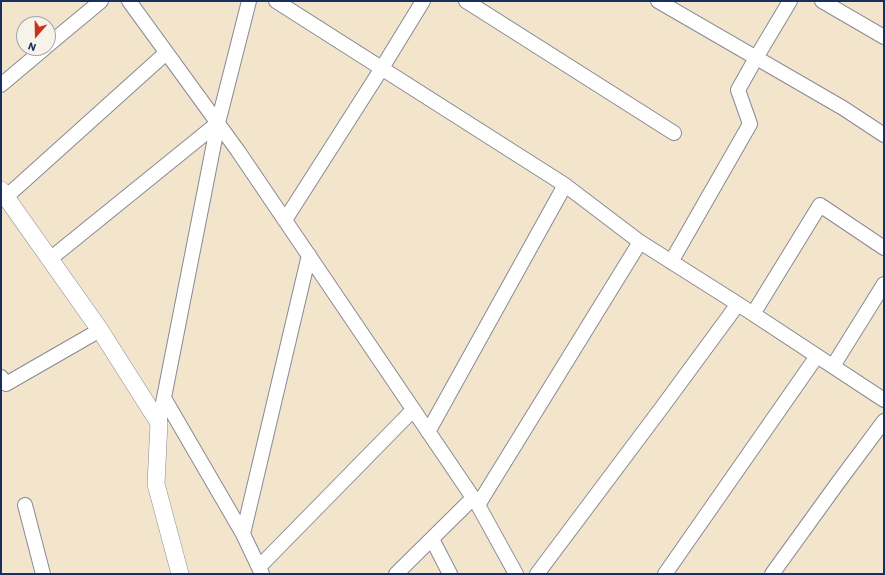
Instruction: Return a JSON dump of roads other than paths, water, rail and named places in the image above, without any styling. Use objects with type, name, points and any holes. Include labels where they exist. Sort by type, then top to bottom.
[{"type":"street","points":[[56,38],[101,1]]},
{"type":"street","points":[[128,1],[238,151],[309,255],[475,502],[516,574]]},
{"type":"street","points":[[180,574],[156,484],[159,423],[218,123],[249,1]]},
{"type":"street","points":[[276,1],[565,185],[640,242],[738,304],[884,400]]},
{"type":"street","points":[[285,220],[423,1]]},
{"type":"street","points":[[466,1],[674,133]]},
{"type":"street","points":[[658,1],[842,108],[884,135]]},
{"type":"street","points":[[671,262],[750,124],[738,90],[790,1]]},
{"type":"street","points":[[822,1],[884,37]]},
{"type":"street","points":[[159,423],[100,330],[3,194],[166,53]]},
{"type":"street","points":[[1,85],[35,56]]},
{"type":"street","points":[[50,259],[218,123]]},
{"type":"street","points":[[428,432],[565,185]]},
{"type":"street","points":[[753,314],[820,205],[884,248]]},
{"type":"street","points":[[396,574],[432,539],[475,502],[640,242]]},
{"type":"street","points":[[243,534],[309,255]]},
{"type":"street","points":[[833,366],[884,284]]},
{"type":"street","points":[[537,574],[738,304]]},
{"type":"street","points":[[1,377],[6,384],[100,330]]},
{"type":"street","points":[[666,574],[817,356]]},
{"type":"street","points":[[164,398],[243,534],[260,571],[413,410]]},
{"type":"street","points":[[772,574],[884,421]]},
{"type":"street","points":[[25,505],[42,574]]},
{"type":"street","points":[[432,539],[450,574]]}]
